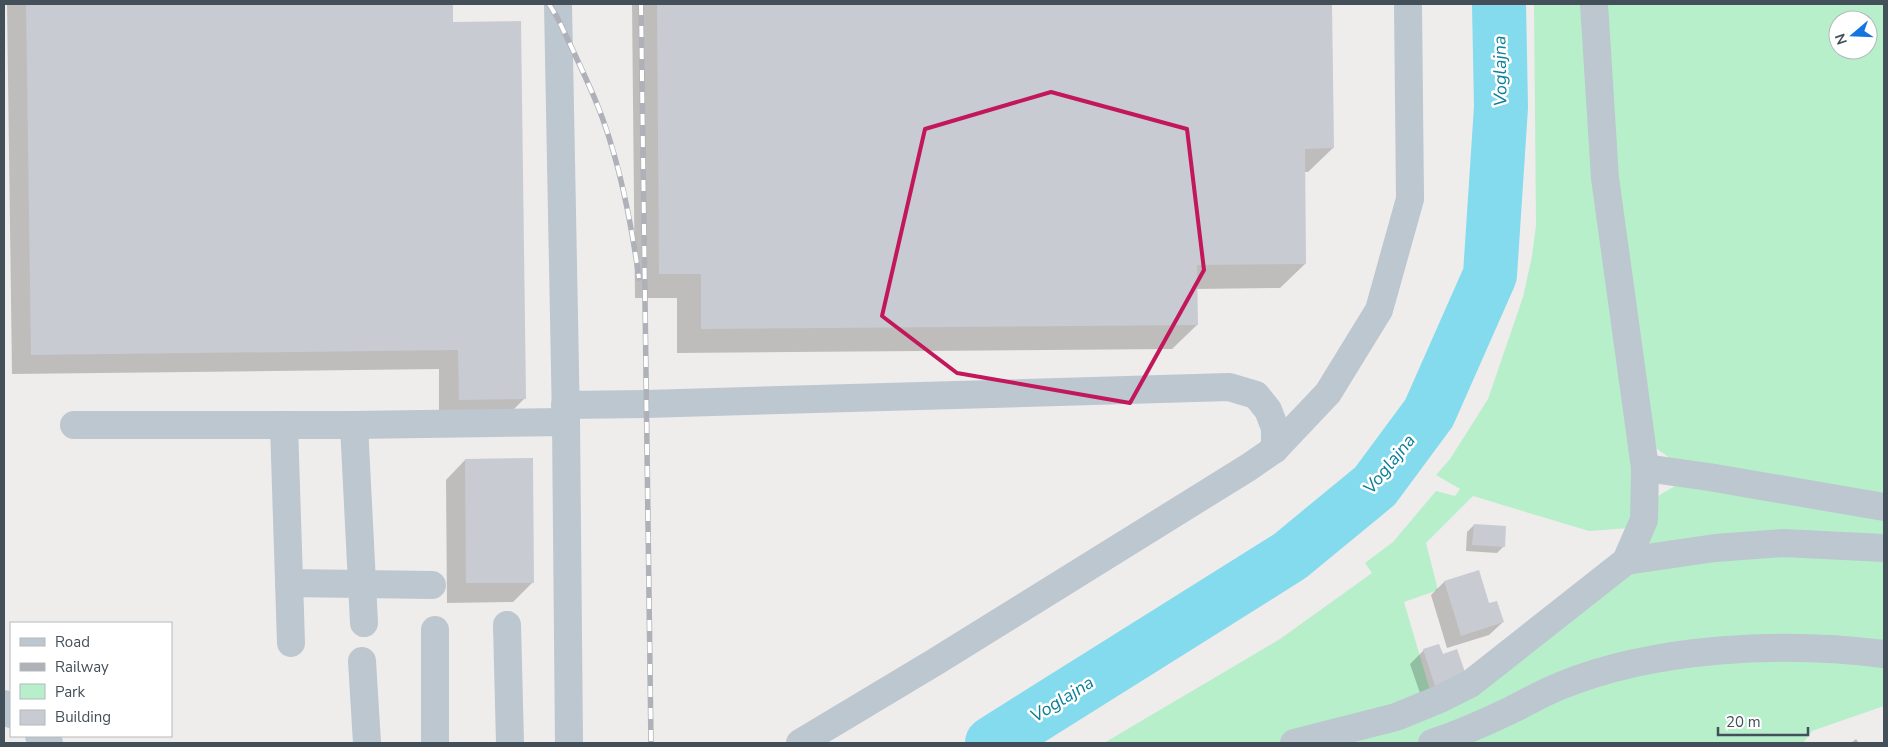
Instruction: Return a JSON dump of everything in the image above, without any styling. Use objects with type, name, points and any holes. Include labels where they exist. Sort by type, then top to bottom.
[{"type":"street","points":[[558,4],[566,413],[569,743]]},
{"type":"street","points":[[800,743],[935,662],[1274,449],[1328,393],[1379,310],[1410,200],[1408,4]]},
{"type":"street","points":[[1294,743],[1396,717],[1470,684],[1626,561],[1644,520],[1645,468],[1605,178],[1594,4]]},
{"type":"street","points":[[74,425],[354,425],[566,413],[666,404],[1229,387],[1256,395],[1268,410],[1275,428],[1274,449]]},
{"type":"street","points":[[284,425],[292,642]]},
{"type":"street","points":[[354,425],[364,623]]},
{"type":"street","points":[[1645,468],[1884,507]]},
{"type":"street","points":[[1626,561],[1715,548],[1783,543],[1884,548]]},
{"type":"street","points":[[289,583],[432,585]]},
{"type":"street","points":[[507,625],[510,743]]},
{"type":"street","points":[[435,630],[435,743]]},
{"type":"street","points":[[1432,743],[1459,734],[1560,686],[1609,668],[1698,652],[1786,648],[1847,649],[1884,654]]},
{"type":"street","points":[[362,661],[367,743]]},
{"type":"highlighted area","points":[[1051,92],[1187,129],[1204,270],[1130,403],[957,373],[882,316],[925,129]]},
{"type":"green space","points":[[1534,4],[1585,4],[1635,492],[1630,528],[1589,531],[1473,496],[1426,543],[1438,590],[1404,602],[1432,697],[1394,712],[1280,743],[1104,743],[1280,639],[1372,573],[1365,563],[1393,542],[1436,491],[1455,496],[1460,489],[1436,475],[1450,459],[1488,399],[1523,297],[1532,256],[1536,225]]},
{"type":"green space","points":[[1603,4],[1884,4],[1884,495],[1674,461],[1653,446],[1636,370]]},
{"type":"green space","points":[[1678,484],[1884,514],[1884,536],[1651,546],[1645,538],[1655,498]]},
{"type":"green space","points":[[1884,550],[1884,646],[1694,644],[1416,743],[1336,743],[1400,725],[1630,574],[1647,565]]},
{"type":"green space","points":[[1724,656],[1884,660],[1884,706],[1812,731],[1803,743],[1454,743],[1561,693]]},
{"type":"building","points":[[26,4],[453,4],[453,22],[521,21],[526,399],[459,400],[458,350],[31,355]]},
{"type":"building","points":[[657,4],[1332,4],[1334,148],[1305,149],[1306,264],[1197,265],[1198,325],[701,329],[701,274],[659,274]]},
{"type":"building","points":[[533,458],[534,583],[466,583],[465,459]]},
{"type":"building","points":[[1474,524],[1506,526],[1505,547],[1472,545]]},
{"type":"building","points":[[1479,570],[1489,603],[1497,601],[1504,622],[1461,636],[1444,581]]},
{"type":"building","points":[[1439,644],[1443,654],[1457,649],[1466,675],[1435,686],[1423,649]]},
{"type":"waterway","name":"Voglajna","points":[[992,743],[1290,556],[1375,486],[1429,413],[1490,275],[1501,107],[1499,4]]},
{"type":"railway","points":[[549,4],[578,60],[612,146],[623,190],[639,278]]},
{"type":"railway","points":[[641,4],[651,743]]}]
